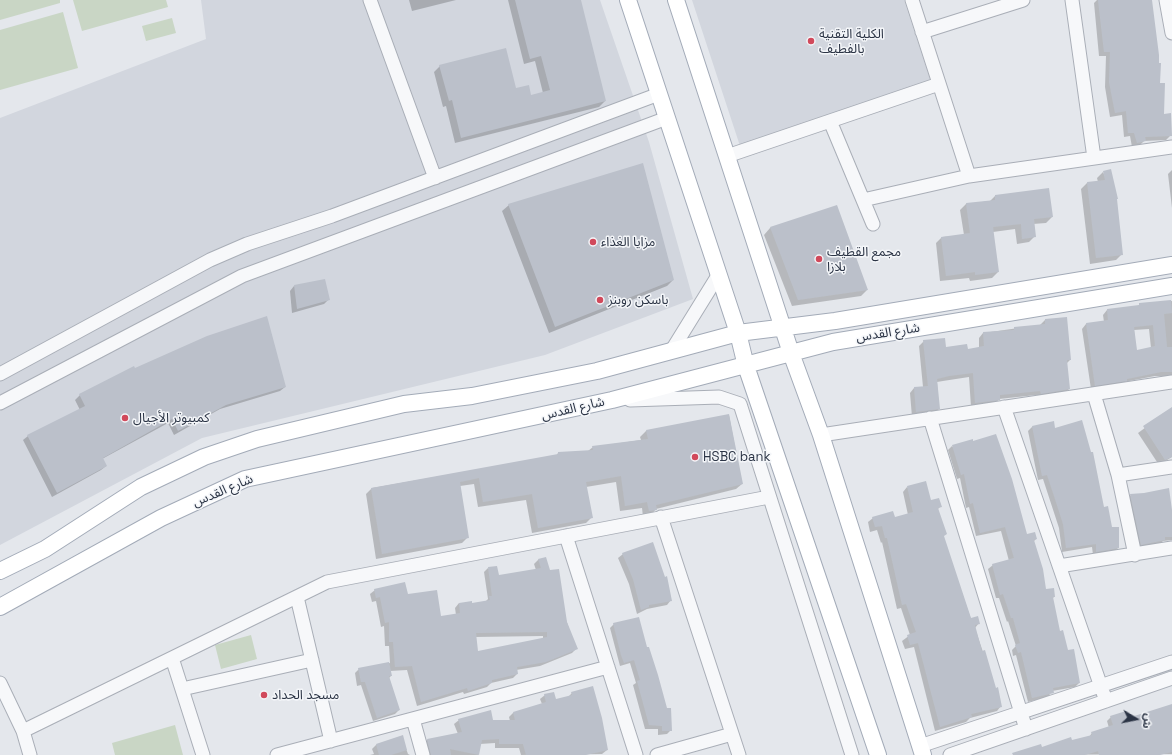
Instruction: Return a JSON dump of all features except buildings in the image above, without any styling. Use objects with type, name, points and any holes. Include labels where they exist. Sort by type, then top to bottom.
[{"type":"main road","points":[[628,0],[719,274],[738,333],[746,366],[878,755]]},
{"type":"main road","points":[[676,0],[791,353],[821,435],[921,751]]},
{"type":"main road","points":[[0,571],[45,549],[141,487],[204,457],[257,439],[404,404],[472,396],[597,371],[738,333],[836,321],[1172,265]]},
{"type":"main road","name":"شارع القدس","points":[[0,608],[161,518],[245,479],[612,400],[833,342],[1172,286]]},
{"type":"street","points":[[370,0],[435,178]]},
{"type":"street","points":[[912,0],[969,176]]},
{"type":"street","points":[[922,32],[1023,0]]},
{"type":"street","points":[[1072,0],[1094,158]]},
{"type":"street","points":[[1166,0],[1172,33]]},
{"type":"street","points":[[727,156],[939,84]]},
{"type":"street","points":[[0,374],[210,260],[247,244],[332,216],[659,94]]},
{"type":"street","points":[[0,403],[242,276],[668,118]]},
{"type":"street","points":[[830,121],[872,224]]},
{"type":"street","points":[[863,200],[969,176],[1172,146]]},
{"type":"street","points":[[672,350],[719,274]]},
{"type":"street","points":[[821,435],[1172,382]]},
{"type":"street","points":[[1094,394],[1118,475],[1135,555]]},
{"type":"street","points":[[612,400],[719,397],[740,404],[852,755]]},
{"type":"street","points":[[1004,407],[1106,700]]},
{"type":"street","points":[[930,418],[1026,729]]},
{"type":"street","points":[[1118,475],[1172,467]]},
{"type":"street","points":[[23,731],[327,582],[769,497]]},
{"type":"street","points":[[661,518],[739,755]]},
{"type":"street","points":[[566,536],[636,755]]},
{"type":"street","points":[[1059,566],[1172,548]]},
{"type":"street","points":[[297,597],[331,741]]},
{"type":"street","points":[[172,658],[203,755]]},
{"type":"street","points":[[182,690],[312,660]]},
{"type":"street","points":[[921,751],[1021,713],[1172,662]]},
{"type":"street","points":[[277,755],[608,667]]},
{"type":"street","points":[[950,755],[1172,678]]},
{"type":"street","points":[[0,683],[23,731],[30,755]]},
{"type":"street","points":[[413,719],[423,755]]},
{"type":"street","points":[[657,755],[732,734]]},
{"type":"shaded area","points":[[201,0],[600,0],[649,142],[693,299],[545,355],[202,438],[0,545],[0,118],[206,39]]},
{"type":"shaded area","name":"الكلية التقنية بالفطيف","points":[[692,0],[904,0],[931,82],[740,146]]},
{"type":"green space","points":[[0,0],[60,0],[60,3],[0,20]]},
{"type":"green space","points":[[73,0],[166,0],[168,7],[82,31]]},
{"type":"green space","points":[[63,12],[78,68],[0,90],[0,30]]},
{"type":"green space","points":[[172,18],[176,33],[146,41],[142,26]]},
{"type":"green space","points":[[251,635],[257,659],[221,669],[215,645]]},
{"type":"green space","points":[[175,725],[183,755],[115,755],[112,743]]},
{"type":"place","name":"الكلية التقنية بالفطيف","points":[[811,41]]},
{"type":"place","name":"مزايا الغذاء","points":[[593,242]]},
{"type":"place","name":"مجمع القطيف بلازا","points":[[819,259]]},
{"type":"place","name":"باسكن روبنز","points":[[600,300]]},
{"type":"place","name":"كمبيوتر الأجيال","points":[[125,418]]},
{"type":"place","name":"HSBC bank","points":[[695,457]]},
{"type":"place","name":"مسجد الحداد","points":[[264,695]]}]
